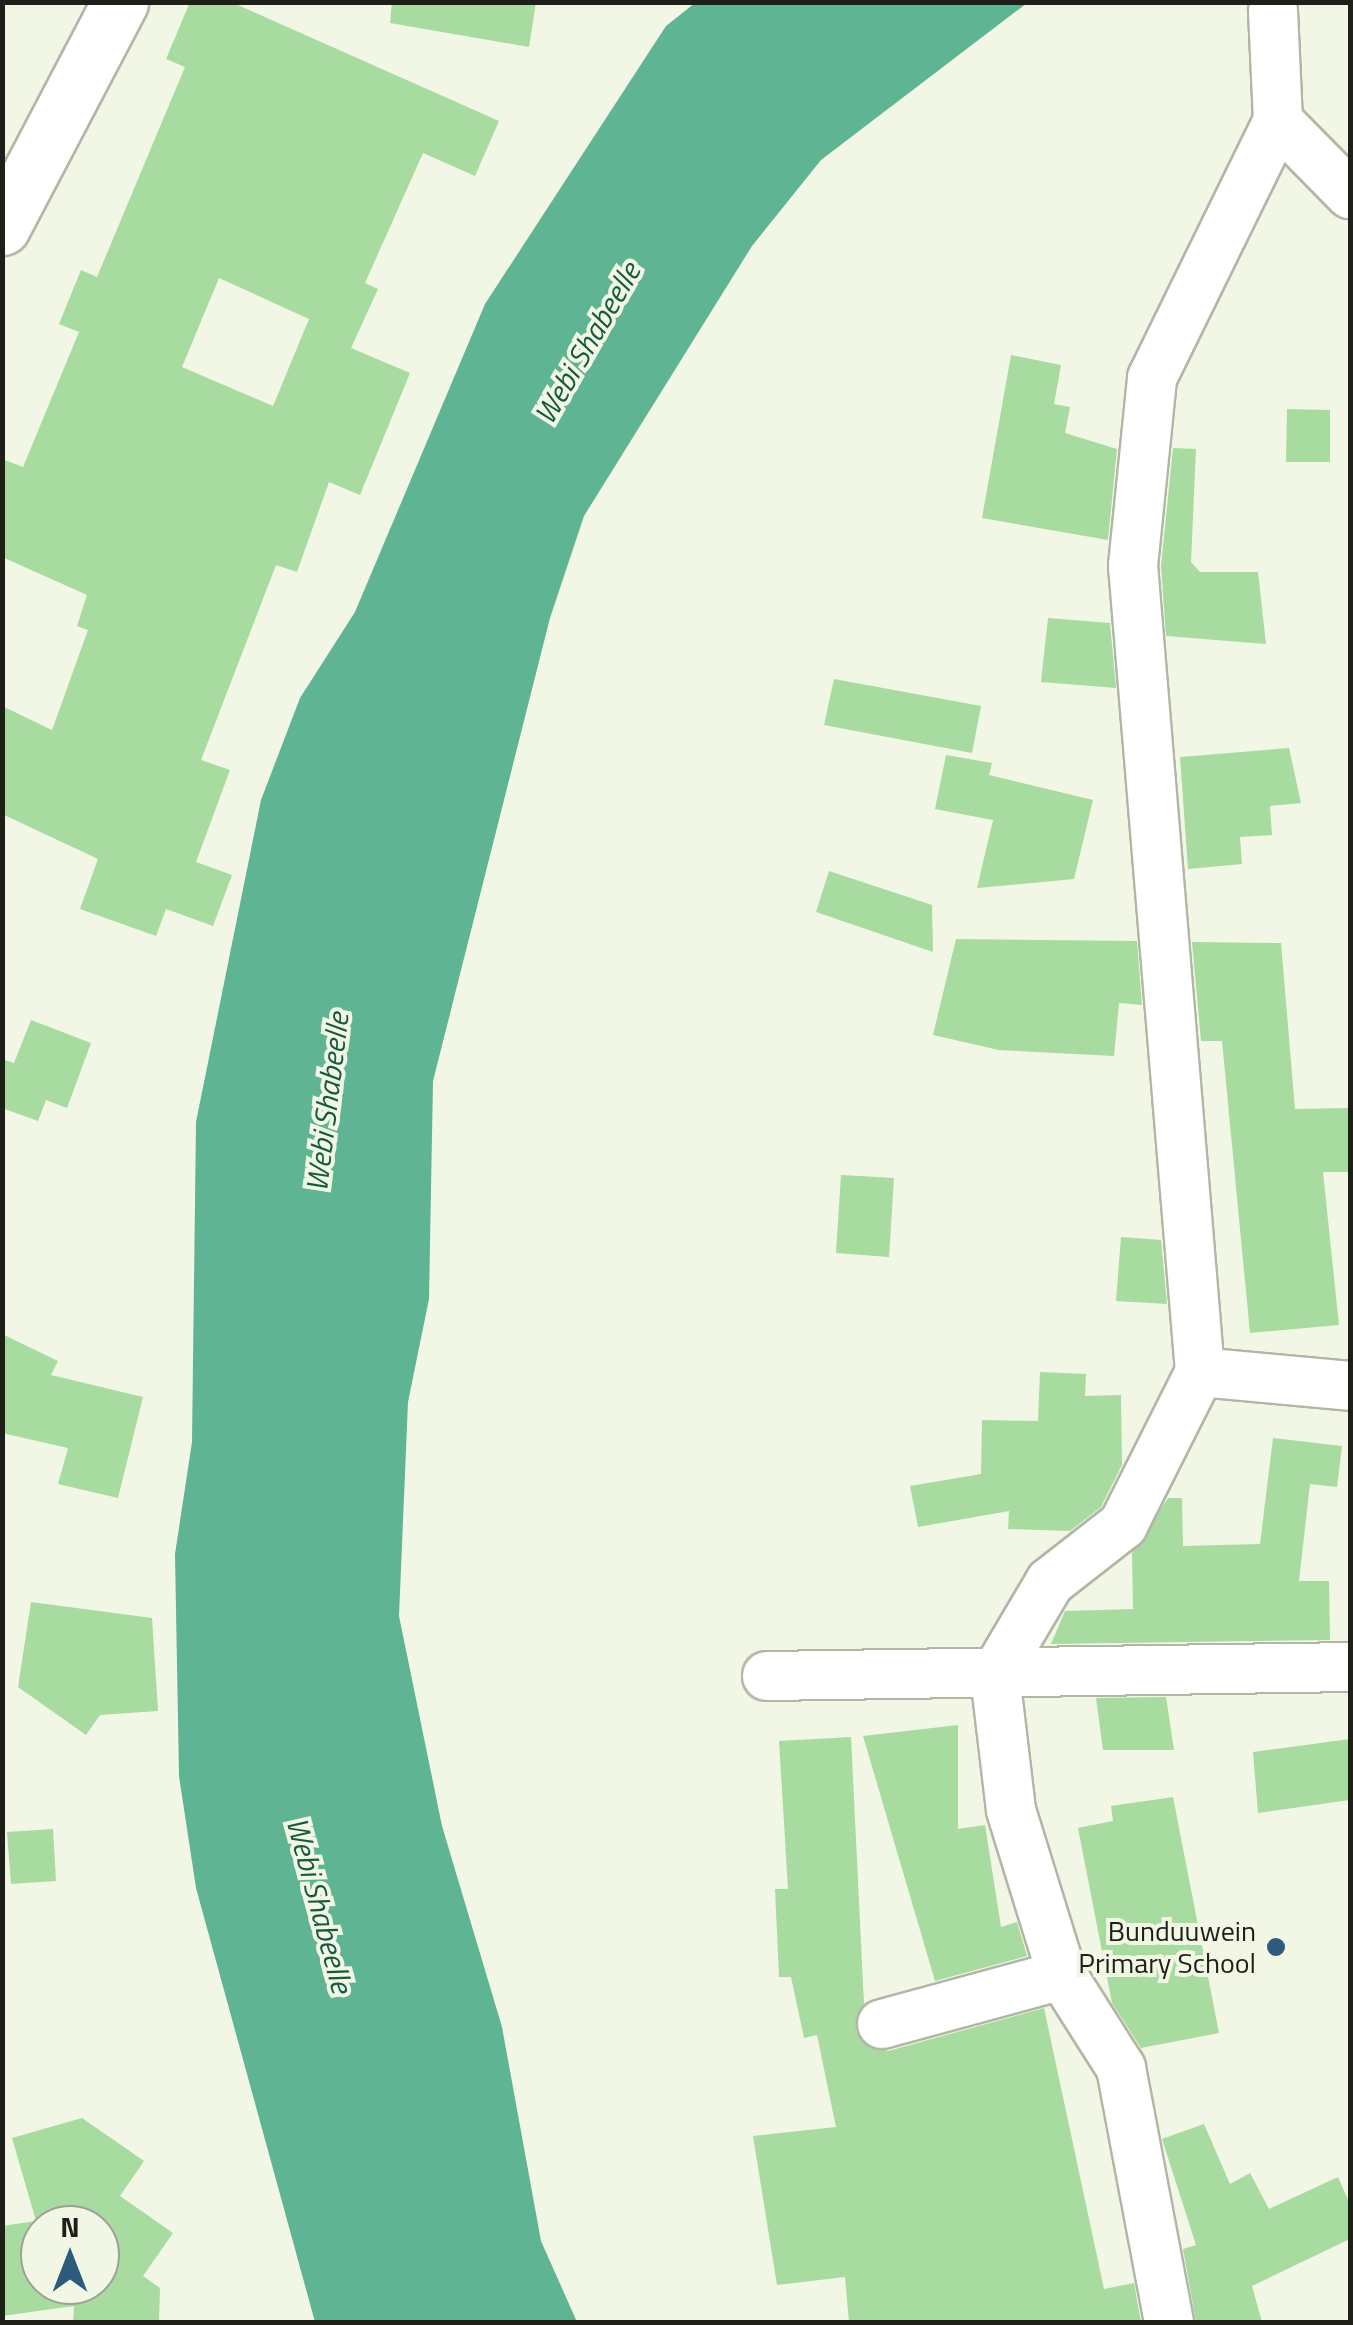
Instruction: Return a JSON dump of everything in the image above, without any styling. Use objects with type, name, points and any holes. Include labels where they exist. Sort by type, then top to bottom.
[{"type":"main road","points":[[2,226],[120,2]]},
{"type":"street","points":[[1169,2322],[1121,2068],[1062,1975],[1011,1810],[995,1676],[1050,1582],[1122,1525],[1200,1372],[1133,566],[1152,378],[1278,121],[1273,11]]},
{"type":"street","points":[[1278,121],[1350,194]]},
{"type":"street","points":[[1200,1372],[1350,1386]]},
{"type":"street","points":[[768,1676],[995,1676],[1350,1667]]},
{"type":"street","points":[[882,2024],[1062,1975]]},
{"type":"water","name":"Webi Shabeelle","points":[[695,3],[1027,3],[821,160],[752,246],[584,516],[550,618],[433,1081],[429,1299],[408,1402],[399,1616],[442,1826],[502,2027],[541,2241],[577,2322],[315,2322],[196,1888],[179,1776],[175,1554],[192,1442],[196,1122],[261,800],[300,698],[355,612],[485,304],[666,26]]},
{"type":"building","points":[[190,2],[231,2],[499,121],[475,176],[423,153],[365,283],[378,289],[351,348],[410,373],[360,495],[329,482],[297,572],[276,565],[201,760],[230,770],[196,862],[232,875],[213,926],[166,909],[156,936],[80,909],[98,859],[2,814],[2,706],[52,730],[88,630],[77,626],[87,595],[2,557],[2,459],[23,467],[79,332],[59,324],[81,270],[97,277],[185,67],[166,59]],"holes":[[[219,278],[309,319],[273,406],[182,367]]]},
{"type":"building","points":[[392,2],[536,2],[529,47],[390,23]]},
{"type":"building","points":[[1011,355],[1061,365],[1054,404],[1070,407],[1065,433],[1117,449],[1108,540],[982,518]]},
{"type":"building","points":[[1287,409],[1330,410],[1330,462],[1286,462]]},
{"type":"building","points":[[1173,448],[1196,449],[1191,562],[1200,572],[1258,572],[1266,644],[1166,636],[1161,566]]},
{"type":"building","points":[[1048,618],[1110,623],[1116,688],[1041,682]]},
{"type":"building","points":[[834,679],[981,706],[972,753],[824,725]]},
{"type":"building","points":[[1289,748],[1301,803],[1270,806],[1272,835],[1240,837],[1242,864],[1188,869],[1180,757]]},
{"type":"building","points":[[946,755],[992,763],[989,775],[1093,800],[1074,879],[977,888],[993,820],[935,809]]},
{"type":"building","points":[[829,871],[932,905],[933,952],[816,912]]},
{"type":"building","points":[[956,939],[1137,941],[1142,1005],[1119,1003],[1114,1056],[999,1050],[933,1035]]},
{"type":"building","points":[[1192,942],[1281,943],[1295,1109],[1349,1108],[1350,1172],[1323,1172],[1339,1325],[1250,1333],[1222,1041],[1201,1041]]},
{"type":"building","points":[[31,1020],[91,1043],[67,1108],[46,1100],[38,1121],[2,1108],[2,1059],[14,1063]]},
{"type":"building","points":[[841,1175],[894,1178],[889,1257],[836,1253]]},
{"type":"building","points":[[1121,1237],[1161,1240],[1167,1304],[1116,1301]]},
{"type":"building","points":[[2,1334],[58,1361],[51,1375],[143,1397],[118,1498],[58,1484],[68,1448],[2,1433]]},
{"type":"building","points":[[1040,1372],[1086,1374],[1085,1396],[1121,1395],[1122,1465],[1101,1507],[1070,1531],[1008,1529],[1009,1511],[918,1527],[910,1486],[981,1474],[982,1420],[1038,1421]]},
{"type":"building","points":[[1273,1438],[1342,1446],[1337,1487],[1310,1484],[1299,1581],[1329,1581],[1330,1640],[1051,1644],[1065,1611],[1133,1609],[1132,1553],[1168,1498],[1182,1498],[1183,1546],[1260,1544]]},
{"type":"building","points":[[31,1602],[152,1618],[158,1711],[100,1715],[86,1735],[18,1687]]},
{"type":"building","points":[[1166,1697],[1174,1750],[1103,1750],[1096,1698]]},
{"type":"building","points":[[958,1725],[958,1829],[985,1825],[1001,1927],[1017,1922],[1027,1956],[935,1981],[863,1736]]},
{"type":"building","points":[[851,1737],[864,2004],[856,2032],[888,2051],[1044,2008],[1104,2289],[1134,2283],[1141,2322],[849,2322],[845,2277],[777,2285],[753,2136],[836,2127],[817,2035],[804,2038],[791,1977],[779,1977],[775,1889],[788,1889],[779,1741]]},
{"type":"building","points":[[1350,1739],[1350,1800],[1258,1813],[1253,1752]]},
{"type":"building","points":[[1173,1797],[1219,2033],[1141,2048],[1112,2003],[1078,1828],[1113,1821],[1111,1806]]},
{"type":"building","points":[[53,1829],[56,1881],[11,1884],[7,1832]]},
{"type":"building","points":[[82,2118],[144,2161],[120,2196],[173,2233],[143,2276],[160,2288],[159,2322],[73,2322],[74,2306],[2,2316],[2,2226],[20,2223],[20,2305],[120,2305],[120,2205],[31,2205],[12,2138]]},
{"type":"building","points":[[1204,2124],[1230,2184],[1250,2173],[1269,2209],[1338,2177],[1350,2204],[1350,2239],[1252,2286],[1262,2322],[1196,2322],[1183,2249],[1196,2245],[1162,2139]]},
{"type":"place","name":"Bunduuwein Primary School","points":[[1276,1947]]}]
